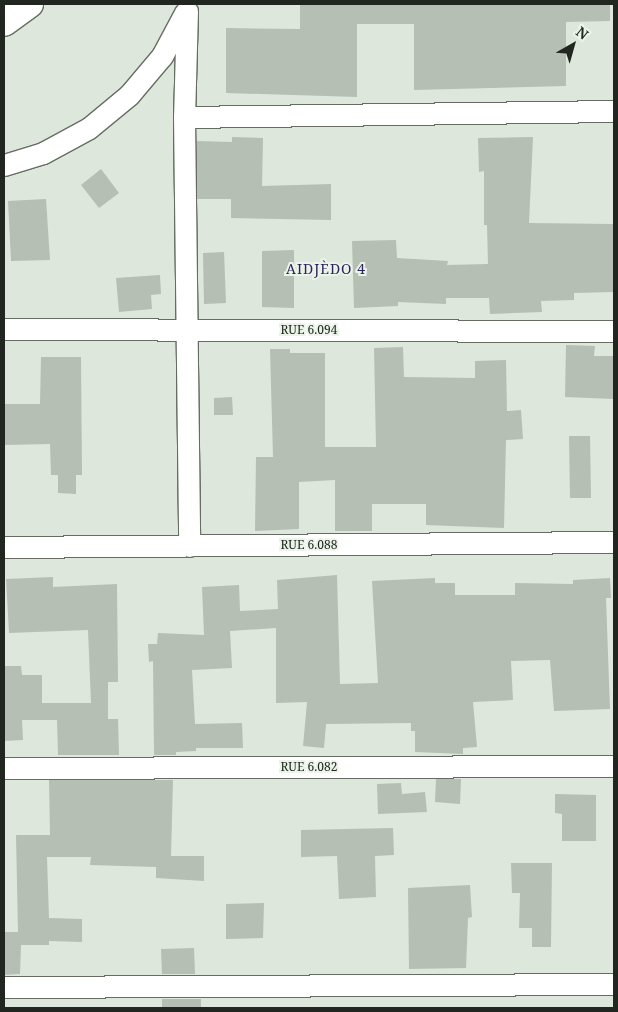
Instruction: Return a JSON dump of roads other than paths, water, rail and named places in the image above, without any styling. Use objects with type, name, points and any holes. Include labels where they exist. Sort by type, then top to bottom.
[{"type":"main road","points":[[4,22],[29,4]]},
{"type":"street","points":[[188,7],[184,117],[189,546]]},
{"type":"street","points":[[4,165],[44,153],[89,128],[129,95],[162,56],[188,7]]},
{"type":"street","points":[[184,117],[614,111]]},
{"type":"street","name":"RUE 6.094","points":[[4,329],[614,331]]},
{"type":"street","name":"RUE 6.088","points":[[4,547],[614,542]]},
{"type":"street","name":"RUE 6.082","points":[[4,768],[614,766]]},
{"type":"street","points":[[4,987],[614,984]]},
{"type":"district","name":"AIDJÈDO 4","points":[[326,269]]}]
